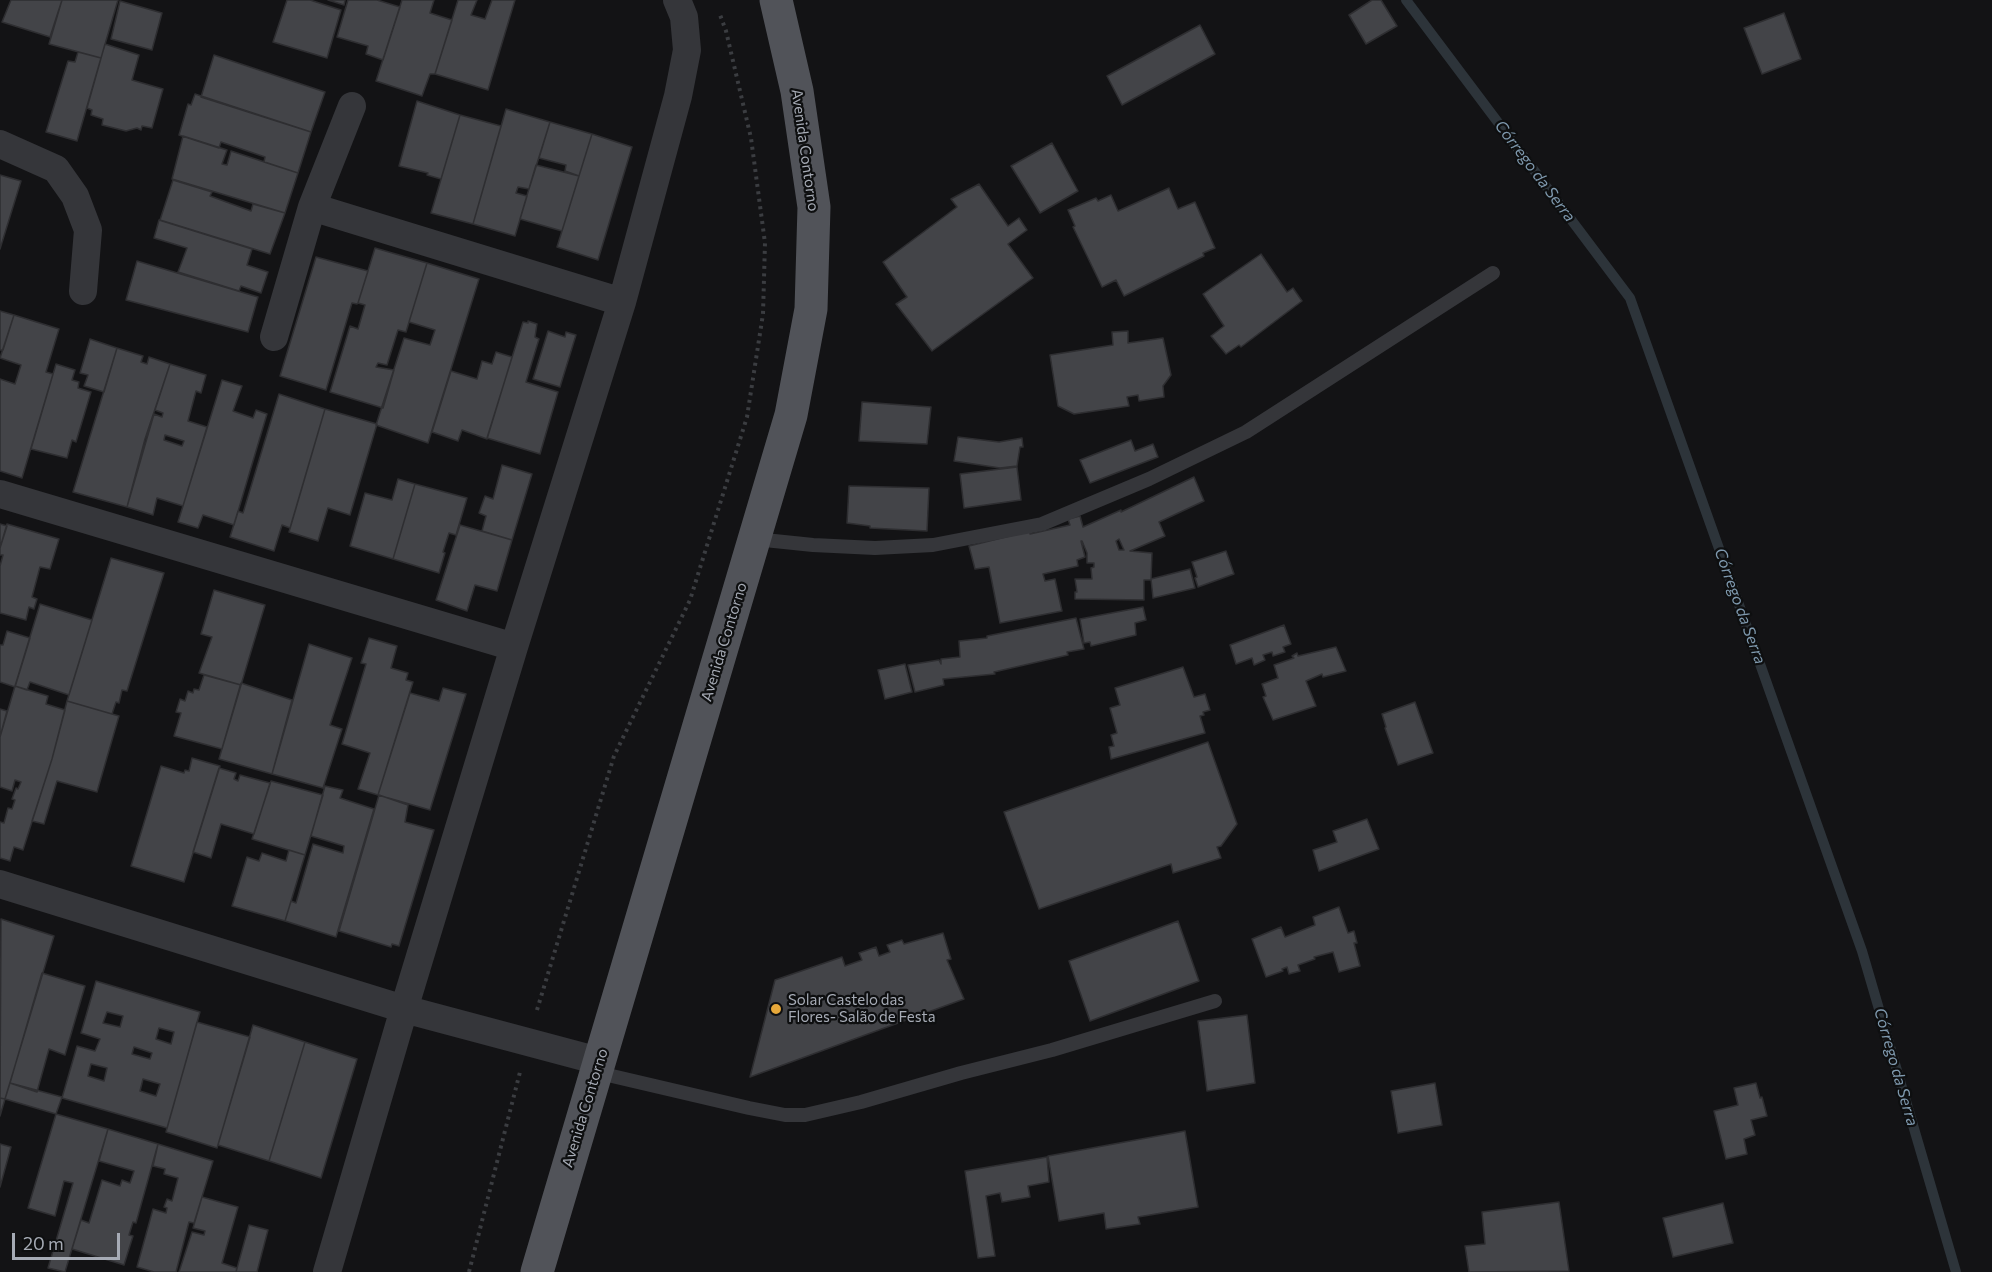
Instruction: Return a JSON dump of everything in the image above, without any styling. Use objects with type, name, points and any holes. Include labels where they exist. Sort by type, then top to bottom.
[{"type":"main road","name":"Avenida Contorno","points":[[537,1272],[791,415],[811,309],[814,207],[797,91],[776,0]]},
{"type":"street","points":[[327,1272],[514,647],[622,302],[678,96],[687,50],[684,17],[677,0]]},
{"type":"street","points":[[274,337],[312,207],[352,106]]},
{"type":"street","points":[[0,144],[56,169],[75,196],[88,230],[83,291]]},
{"type":"street","points":[[312,207],[622,302]]},
{"type":"street","points":[[0,494],[514,647]]},
{"type":"street","points":[[0,884],[404,1009],[527,1042],[597,1067]]},
{"type":"lane","points":[[755,539],[864,547],[921,545],[1042,524],[1149,479],[1246,432],[1493,273]]},
{"type":"lane","points":[[597,1067],[758,1110],[785,1115],[805,1115],[850,1105],[961,1072],[1052,1050],[1215,1001]]},
{"type":"path","points":[[469,1272],[527,1042],[614,756],[690,600],[747,417],[763,314],[765,243],[752,138],[726,31],[718,10]]},
{"type":"building","points":[[11,0],[62,0],[50,37],[2,22]]},
{"type":"building","points":[[62,0],[118,0],[101,58],[49,44]]},
{"type":"building","points":[[287,0],[310,0],[341,10],[327,58],[273,42]]},
{"type":"building","points":[[328,0],[345,0],[344,5]]},
{"type":"building","points":[[348,0],[377,0],[400,7],[383,60],[366,54],[368,46],[337,37]]},
{"type":"building","points":[[402,0],[434,0],[430,13],[452,20],[435,74],[430,74],[422,96],[376,81]]},
{"type":"building","points":[[458,0],[477,0],[471,15],[485,19],[492,0],[515,0],[488,90],[435,74]]},
{"type":"building","points":[[1372,0],[1381,0],[1397,26],[1366,44],[1349,15]]},
{"type":"building","points":[[120,1],[162,13],[152,50],[111,39]]},
{"type":"building","points":[[1784,13],[1801,59],[1762,74],[1744,28]]},
{"type":"building","points":[[1200,25],[1215,54],[1122,105],[1107,76]]},
{"type":"building","points":[[105,44],[139,55],[132,80],[163,89],[152,128],[142,126],[141,130],[137,128],[126,131],[102,125],[103,119],[91,115],[92,110],[87,108]]},
{"type":"building","points":[[78,52],[101,58],[77,141],[46,132],[68,61],[75,62]]},
{"type":"building","points":[[214,55],[325,92],[311,132],[201,97]]},
{"type":"building","points":[[195,94],[311,132],[298,173],[264,162],[265,157],[221,142],[219,148],[179,135],[188,104],[191,105]]},
{"type":"building","points":[[417,101],[460,115],[441,179],[427,175],[428,173],[399,166]]},
{"type":"building","points":[[506,109],[550,122],[529,189],[518,187],[516,193],[527,196],[515,236],[473,224]]},
{"type":"building","points":[[460,115],[501,126],[473,224],[431,213]]},
{"type":"building","points":[[550,122],[592,134],[579,176],[565,171],[566,165],[539,158]]},
{"type":"building","points":[[592,134],[632,147],[598,260],[557,247]]},
{"type":"building","points":[[183,136],[227,150],[222,164],[227,165],[231,151],[298,173],[285,213],[172,179]]},
{"type":"building","points":[[1052,143],[1078,191],[1040,213],[1011,166]]},
{"type":"building","points":[[536,165],[579,176],[562,231],[520,219]]},
{"type":"building","points":[[0,175],[21,181],[0,249]]},
{"type":"building","points":[[173,180],[212,192],[210,196],[251,211],[253,204],[285,213],[270,254],[160,220]]},
{"type":"building","points":[[979,184],[1008,226],[1019,218],[1027,230],[1008,244],[1033,278],[932,351],[896,304],[907,297],[883,262],[957,207],[951,199]]},
{"type":"building","points":[[1169,188],[1178,209],[1195,202],[1215,248],[1203,253],[1204,256],[1124,296],[1116,280],[1102,287],[1073,227],[1075,226],[1068,210],[1096,198],[1098,201],[1111,195],[1118,211]]},
{"type":"building","points":[[159,220],[252,249],[247,265],[268,272],[261,293],[241,286],[239,291],[178,272],[187,248],[154,238]]},
{"type":"building","points":[[375,248],[427,263],[406,332],[398,330],[387,365],[378,363],[376,367],[394,370],[383,408],[330,392],[350,326],[358,329],[365,305],[358,303]]},
{"type":"building","points":[[1261,254],[1287,292],[1293,288],[1302,301],[1241,347],[1239,345],[1226,354],[1211,336],[1224,326],[1203,294]]},
{"type":"building","points":[[316,257],[368,271],[358,303],[352,303],[326,390],[280,376]]},
{"type":"building","points":[[137,261],[258,297],[248,332],[126,300]]},
{"type":"building","points":[[427,263],[479,279],[428,443],[376,425],[404,338],[430,345],[435,330],[409,322]]},
{"type":"building","points":[[0,311],[14,315],[3,350],[0,350]]},
{"type":"building","points":[[14,315],[59,329],[46,372],[53,374],[22,478],[0,471],[0,379],[15,384],[21,365],[0,358]]},
{"type":"building","points":[[528,321],[537,324],[535,337],[539,339],[526,382],[558,392],[540,454],[487,438],[523,322],[528,323]]},
{"type":"building","points":[[548,331],[565,337],[566,332],[576,335],[560,387],[533,379]]},
{"type":"building","points":[[1128,331],[1128,343],[1163,338],[1171,375],[1163,386],[1164,397],[1139,401],[1138,395],[1127,397],[1129,406],[1074,414],[1058,406],[1050,355],[1113,345],[1112,332]]},
{"type":"building","points":[[90,339],[117,348],[104,392],[84,386],[88,375],[80,373]]},
{"type":"building","points":[[117,348],[143,356],[141,362],[147,364],[149,357],[170,364],[145,439],[127,507],[73,492]]},
{"type":"building","points":[[496,352],[512,357],[487,439],[462,430],[458,441],[432,432],[451,371],[477,379],[482,361],[492,364]]},
{"type":"building","points":[[56,364],[75,370],[72,380],[79,382],[78,388],[91,392],[76,442],[72,440],[67,458],[31,449]]},
{"type":"building","points":[[170,364],[206,375],[201,393],[196,391],[188,421],[207,427],[183,506],[157,498],[153,515],[127,507],[154,414],[162,417],[163,413],[155,410]],"holes":[[[165,435],[184,441],[182,446],[164,440]]]},
{"type":"building","points":[[222,380],[242,386],[233,411],[253,418],[256,410],[267,414],[234,525],[203,515],[198,528],[178,522]]},
{"type":"building","points":[[279,394],[325,409],[290,528],[282,525],[274,551],[230,537],[238,511],[243,513]]},
{"type":"building","points":[[862,402],[931,407],[927,444],[859,441]]},
{"type":"building","points":[[325,409],[377,424],[350,515],[328,508],[318,541],[289,532]]},
{"type":"building","points":[[958,437],[999,442],[1022,438],[1023,447],[1020,447],[1017,466],[1000,468],[954,461]]},
{"type":"building","points":[[1131,440],[1135,451],[1153,444],[1158,457],[1090,483],[1080,460]]},
{"type":"building","points":[[502,465],[532,474],[512,540],[482,531],[486,516],[479,513],[485,496],[493,499]]},
{"type":"building","points":[[1017,467],[1021,500],[964,508],[960,474]]},
{"type":"building","points":[[1194,477],[1204,501],[1159,522],[1165,536],[1130,551],[1152,553],[1151,580],[1144,580],[1144,600],[1075,599],[1075,592],[1077,592],[1075,579],[1092,579],[1091,568],[1094,567],[1094,563],[1087,563],[1087,553],[1081,541],[1085,557],[1077,560],[1078,566],[1043,574],[1045,581],[1055,579],[1062,611],[1000,623],[989,567],[975,569],[969,546],[1030,531],[1030,534],[1070,525],[1068,519],[1080,516],[1083,527],[1121,510],[1121,512]],"holes":[[[1119,539],[1124,550],[1119,550],[1116,541]]]},
{"type":"building","points":[[398,479],[415,484],[393,559],[350,546],[365,493],[392,500]]},
{"type":"building","points":[[415,484],[467,498],[456,535],[449,533],[439,573],[393,559]]},
{"type":"building","points":[[849,486],[929,488],[927,531],[870,528],[870,526],[847,523]]},
{"type":"building","points":[[0,524],[7,526],[0,548]]},
{"type":"building","points":[[7,524],[59,539],[50,569],[40,567],[32,597],[37,599],[34,609],[29,607],[26,620],[0,613],[0,566],[3,555],[0,555],[0,548]]},
{"type":"building","points":[[460,525],[512,540],[497,591],[475,585],[467,611],[436,600]]},
{"type":"building","points":[[1226,551],[1234,574],[1198,587],[1192,562]]},
{"type":"building","points":[[111,558],[164,573],[127,691],[122,690],[119,703],[116,702],[112,714],[67,701]]},
{"type":"building","points":[[1190,569],[1195,588],[1153,598],[1151,579]]},
{"type":"building","points":[[214,590],[265,605],[241,685],[199,673],[212,637],[201,634]]},
{"type":"building","points":[[40,604],[92,620],[69,695],[30,682],[27,690],[15,686]]},
{"type":"building","points":[[1143,607],[1146,620],[1135,623],[1136,635],[1091,646],[1090,642],[1084,643],[1080,619]]},
{"type":"building","points":[[1076,618],[1084,649],[1067,652],[1068,655],[994,672],[995,674],[943,679],[944,685],[915,692],[908,665],[939,660],[941,664],[941,659],[960,657],[959,641],[987,638],[987,636]]},
{"type":"building","points":[[1284,625],[1291,644],[1283,647],[1285,652],[1273,656],[1272,652],[1263,655],[1265,660],[1254,665],[1252,658],[1236,664],[1230,645]]},
{"type":"building","points":[[7,631],[30,638],[15,687],[0,682],[0,645],[3,645]]},
{"type":"building","points":[[369,638],[397,646],[391,668],[408,673],[406,680],[413,682],[378,795],[358,789],[370,753],[342,744],[366,664],[361,663]]},
{"type":"building","points":[[309,644],[352,658],[330,725],[342,729],[323,788],[272,774]]},
{"type":"building","points":[[1336,647],[1346,671],[1323,677],[1322,674],[1306,681],[1316,706],[1273,720],[1263,697],[1266,696],[1262,684],[1278,678],[1274,665],[1294,658],[1292,656],[1297,653],[1298,656]]},
{"type":"building","points":[[905,664],[912,692],[885,699],[878,670]]},
{"type":"building","points":[[1183,667],[1194,697],[1205,694],[1210,710],[1203,712],[1204,715],[1200,716],[1205,733],[1111,759],[1109,747],[1114,746],[1111,735],[1117,733],[1110,708],[1120,705],[1115,688]]},
{"type":"building","points":[[204,675],[241,685],[222,749],[174,736],[181,713],[176,712],[180,699],[185,701],[188,691],[193,693],[194,689],[199,690]]},
{"type":"building","points":[[241,683],[292,700],[272,774],[219,759]]},
{"type":"building","points":[[15,686],[48,696],[46,704],[65,710],[23,850],[14,847],[10,861],[0,858],[0,822],[4,823],[8,808],[12,809],[15,800],[12,799],[21,782],[15,780],[12,791],[0,787],[0,737]]},
{"type":"building","points":[[443,688],[466,694],[430,810],[378,795],[410,693],[439,701]]},
{"type":"building","points":[[67,701],[119,716],[97,792],[57,781],[44,824],[32,821],[52,759]]},
{"type":"building","points":[[1415,702],[1433,753],[1398,765],[1382,714]]},
{"type":"building","points":[[0,709],[7,711],[0,737]]},
{"type":"building","points":[[1208,742],[1237,824],[1221,846],[1217,847],[1221,858],[1173,873],[1171,864],[1039,909],[1004,812]]},
{"type":"building","points":[[192,758],[220,766],[184,882],[131,866],[161,766],[184,773],[185,770],[189,771]]},
{"type":"building","points":[[219,768],[236,773],[234,779],[238,781],[240,775],[270,783],[254,834],[221,824],[211,858],[193,852]]},
{"type":"building","points":[[271,781],[323,795],[305,855],[252,839]]},
{"type":"building","points":[[325,786],[343,790],[340,798],[374,809],[336,937],[285,921],[291,901],[296,903],[313,844],[343,853],[344,846],[311,836]]},
{"type":"building","points":[[379,795],[408,805],[405,822],[434,830],[399,946],[392,944],[391,947],[339,931]]},
{"type":"building","points":[[1367,819],[1379,849],[1319,871],[1313,850],[1337,842],[1333,831]]},
{"type":"building","points":[[289,850],[305,855],[285,921],[232,906],[247,857],[259,861],[262,853],[286,861]]},
{"type":"building","points":[[1339,907],[1348,933],[1354,931],[1357,943],[1354,943],[1360,966],[1339,972],[1333,952],[1314,957],[1315,959],[1298,965],[1300,971],[1289,974],[1287,967],[1282,969],[1283,971],[1266,977],[1252,939],[1281,927],[1285,937],[1315,925],[1313,917]]},
{"type":"building","points":[[1,919],[54,936],[5,1099],[0,1098]]},
{"type":"building","points":[[1178,921],[1199,981],[1090,1021],[1069,961]]},
{"type":"building","points":[[943,933],[951,959],[947,960],[964,999],[750,1077],[775,980],[842,957],[845,966],[862,960],[859,953],[876,947],[879,956],[890,952],[887,945],[902,940],[904,944]]},
{"type":"building","points":[[42,973],[85,986],[65,1055],[49,1049],[37,1092],[10,1083]]},
{"type":"building","points":[[96,981],[200,1012],[167,1128],[62,1098],[77,1046],[95,1051],[100,1039],[81,1033]],"holes":[[[107,1012],[123,1016],[120,1027],[103,1023]],[[159,1028],[174,1032],[171,1044],[156,1039]],[[134,1047],[152,1053],[150,1059],[132,1054]],[[91,1064],[107,1068],[104,1081],[88,1076]],[[143,1079],[160,1084],[156,1096],[140,1091]]]},
{"type":"building","points":[[1247,1015],[1255,1083],[1207,1091],[1198,1021]]},
{"type":"building","points":[[197,1022],[250,1037],[217,1148],[166,1132]]},
{"type":"building","points":[[253,1025],[305,1042],[269,1161],[218,1145]]},
{"type":"building","points":[[305,1042],[357,1059],[321,1178],[269,1161]]},
{"type":"building","points":[[10,1083],[62,1097],[56,1114],[5,1099]]},
{"type":"building","points":[[1435,1083],[1442,1125],[1398,1133],[1391,1091]]},
{"type":"building","points":[[1756,1083],[1767,1116],[1751,1120],[1755,1135],[1744,1139],[1747,1154],[1726,1159],[1714,1111],[1738,1105],[1734,1088]]},
{"type":"building","points":[[0,1098],[5,1099],[0,1116]]},
{"type":"building","points":[[56,1114],[108,1129],[65,1272],[48,1268],[73,1183],[64,1181],[55,1216],[28,1208]]},
{"type":"building","points":[[108,1129],[158,1144],[136,1223],[133,1222],[129,1235],[133,1236],[124,1265],[72,1249],[81,1220],[89,1223],[102,1180],[120,1186],[122,1180],[130,1183],[134,1171],[99,1161]]},
{"type":"building","points":[[1185,1131],[1198,1207],[1138,1217],[1140,1224],[1106,1229],[1104,1213],[1059,1221],[1048,1156]]},
{"type":"building","points":[[0,1144],[11,1147],[0,1187]]},
{"type":"building","points":[[158,1144],[213,1161],[194,1223],[189,1222],[176,1272],[154,1272],[137,1267],[153,1209],[166,1213],[167,1208],[164,1207],[167,1199],[172,1201],[178,1178],[164,1174],[165,1169],[153,1166]]},
{"type":"building","points":[[1047,1157],[1049,1182],[1028,1186],[1030,1197],[1002,1202],[1000,1193],[986,1196],[995,1256],[978,1258],[965,1171]]},
{"type":"building","points":[[202,1197],[238,1207],[222,1263],[237,1268],[236,1272],[179,1272],[192,1232],[204,1235],[205,1231],[193,1228]]},
{"type":"building","points":[[1559,1202],[1569,1271],[1469,1272],[1465,1246],[1485,1244],[1482,1212]]},
{"type":"building","points":[[1723,1203],[1733,1243],[1673,1257],[1663,1218]]},
{"type":"building","points":[[249,1225],[268,1230],[257,1272],[236,1272]]},
{"type":"waterway","name":"Córrego da Serra","points":[[1406,0],[1630,298],[1862,951],[1956,1272]]},
{"type":"place","name":"Solar Castelo das Flores- Salão de Festa","points":[[776,1009]]}]
